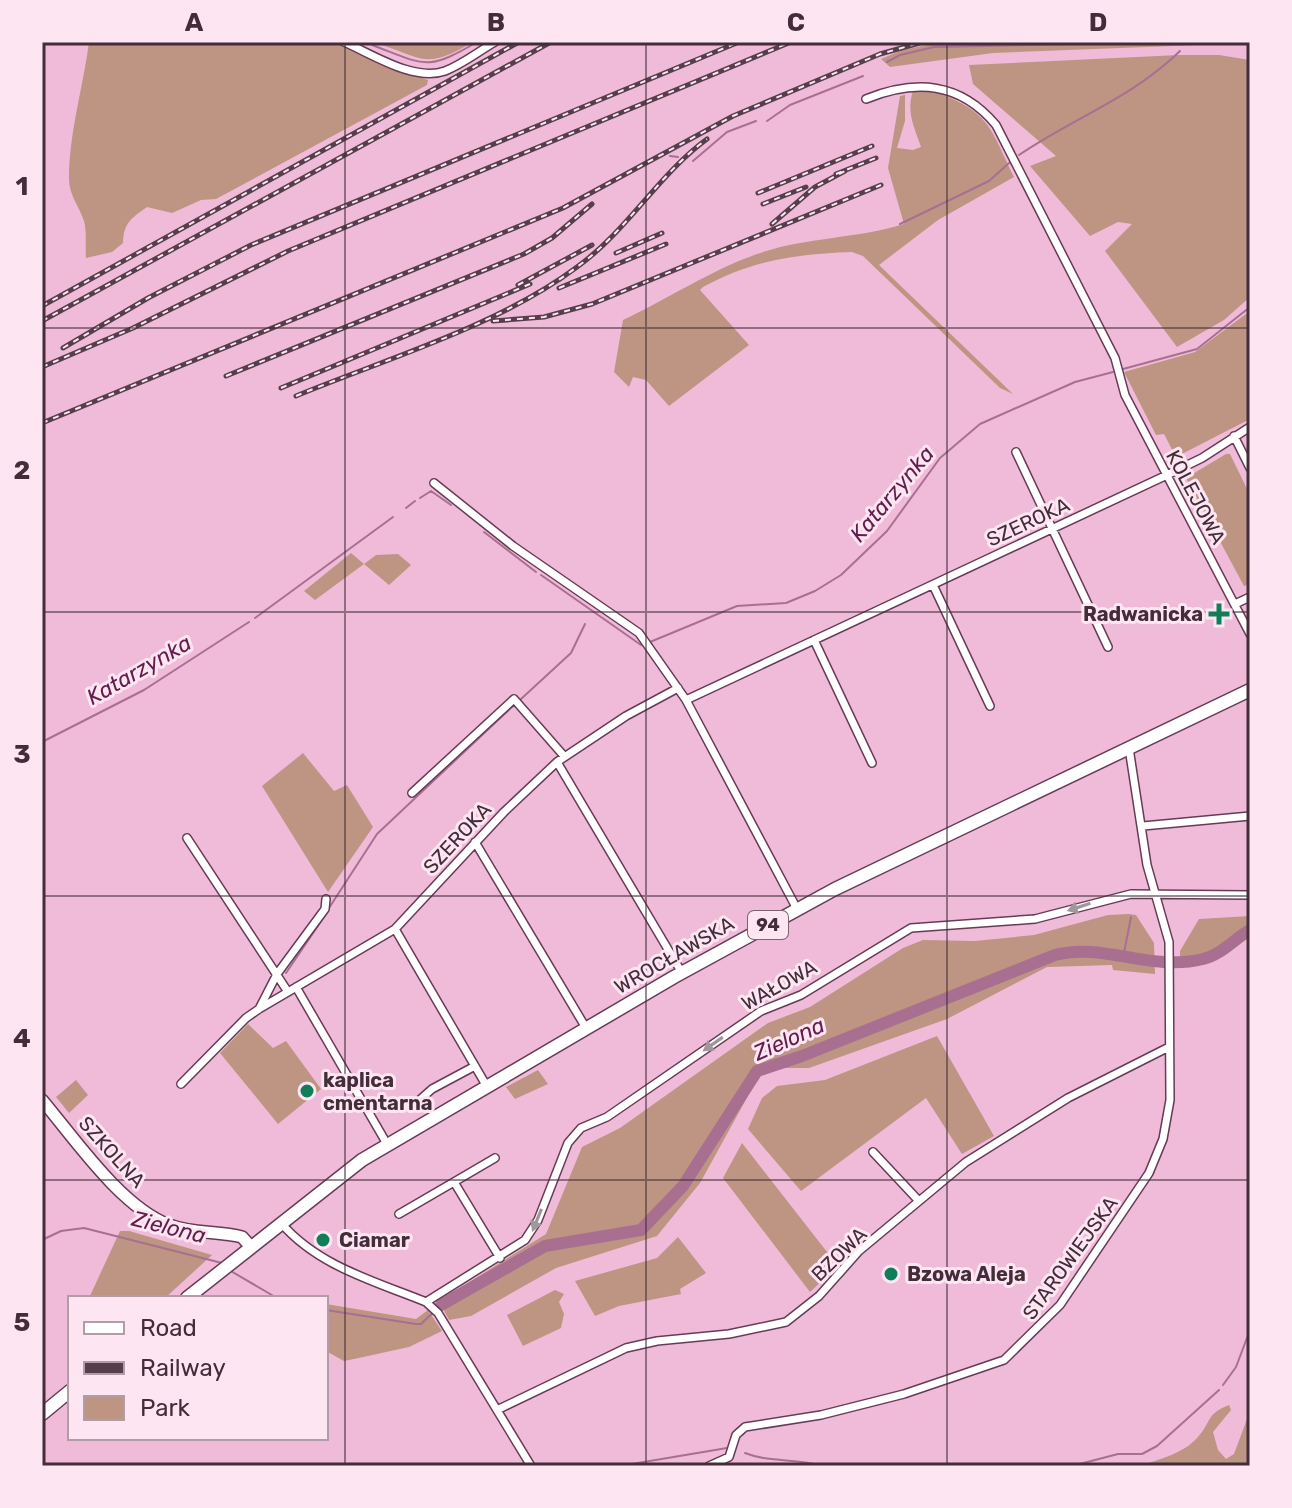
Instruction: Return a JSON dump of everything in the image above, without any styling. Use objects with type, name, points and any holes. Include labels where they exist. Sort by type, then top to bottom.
[{"type":"main road","name":"WROCŁAWSKA","points":[[281,1223],[387,1144],[797,909],[1250,690]]},
{"type":"main road","name":"94","points":[[189,1296],[281,1223]]},
{"type":"main road","points":[[42,1414],[68,1393]]},
{"type":"street","points":[[344,42],[412,70],[434,74],[452,68],[495,42]]},
{"type":"street","name":"KOLEJOWA","points":[[866,99],[898,88],[925,85],[966,97],[983,109],[1007,144],[1115,358],[1125,395],[1250,634]]},
{"type":"street","name":"SZEROKA","points":[[686,700],[1167,475],[1202,458],[1250,427]]},
{"type":"street","points":[[1234,436],[1250,468]]},
{"type":"street","points":[[1016,452],[1108,647]]},
{"type":"street","points":[[434,483],[513,546],[639,633],[686,700],[797,909]]},
{"type":"street","points":[[933,585],[990,706]]},
{"type":"street","points":[[1235,604],[1250,597]]},
{"type":"street","points":[[814,640],[872,763]]},
{"type":"street","name":"SZEROKA","points":[[259,1009],[395,929],[475,842],[560,759],[678,688]]},
{"type":"street","points":[[412,793],[514,699],[560,759],[683,973]]},
{"type":"street","name":"STAROWIEJSKA","points":[[709,1466],[729,1457],[736,1435],[745,1427],[821,1415],[904,1394],[1004,1360],[1060,1305],[1155,1161],[1168,1114],[1169,952],[1147,865],[1129,748]]},
{"type":"street","points":[[1143,826],[1250,816]]},
{"type":"street","points":[[187,838],[288,992]]},
{"type":"street","points":[[475,842],[586,1028]]},
{"type":"street","name":"WAŁOWA","points":[[429,1304],[503,1257],[533,1232],[559,1162],[574,1134],[607,1117],[761,1011],[801,995],[899,933],[923,926],[1035,919],[1118,896],[1155,893],[1250,895]]},
{"type":"street","points":[[181,1084],[246,1018],[259,1009],[277,974],[325,909],[326,899]]},
{"type":"street","points":[[395,929],[486,1085]]},
{"type":"street","points":[[296,987],[387,1144]]},
{"type":"street","name":"BZOWA","points":[[499,1409],[626,1348],[657,1341],[729,1334],[786,1322],[807,1307],[850,1259],[897,1223],[918,1200],[966,1162],[1068,1098],[1169,1047]]},
{"type":"street","points":[[414,1105],[432,1089],[475,1066]]},
{"type":"street","name":"SZKOLNA","points":[[42,1100],[123,1193],[146,1212],[181,1229],[242,1237],[251,1247]]},
{"type":"street","points":[[873,1152],[918,1200]]},
{"type":"street","points":[[399,1214],[495,1158]]},
{"type":"street","points":[[454,1182],[503,1257]]},
{"type":"street","points":[[281,1223],[302,1245],[331,1263],[429,1304],[438,1313],[499,1409],[531,1466]]},
{"type":"green space","points":[[89,42],[335,42],[428,80],[427,85],[216,199],[201,200],[172,213],[147,207],[129,222],[123,243],[112,252],[86,258],[85,225],[69,179],[74,128]]},
{"type":"green space","points":[[371,42],[473,42],[431,59]]},
{"type":"green space","points":[[942,42],[1196,42],[1199,45],[993,53],[890,67],[881,59],[902,50]]},
{"type":"green space","points":[[1219,55],[1250,60],[1250,297],[1224,320],[1177,347],[1105,251],[1132,224],[1118,222],[1090,236],[1030,166],[1056,156],[973,84],[969,65]]},
{"type":"green space","points":[[932,90],[977,113],[992,132],[1014,177],[938,220],[879,265],[1013,394],[1000,388],[863,256],[852,252],[775,260],[739,270],[703,287],[700,290],[749,345],[669,406],[646,380],[633,377],[629,387],[614,372],[623,320],[706,276],[775,248],[904,224],[888,168],[900,96],[905,95],[905,121],[897,148],[913,150],[921,147],[911,112],[913,91]]},
{"type":"green space","points":[[1250,311],[1250,419],[1176,457],[1164,434],[1156,435],[1124,372],[1195,352]]},
{"type":"green space","points":[[1230,454],[1250,495],[1250,584],[1244,586],[1186,478]]},
{"type":"green space","points":[[351,553],[364,564],[315,600],[304,591]]},
{"type":"green space","points":[[398,554],[411,565],[389,585],[364,564],[376,555]]},
{"type":"green space","points":[[303,753],[334,791],[347,785],[373,827],[328,892],[262,786]]},
{"type":"green space","points":[[1108,915],[1136,915],[1154,943],[1155,974],[1113,970],[1112,965],[1047,967],[947,1019],[809,1068],[780,1068],[759,1076],[700,1183],[657,1236],[556,1268],[471,1316],[449,1320],[439,1301],[546,1234],[582,1147],[620,1128],[768,1023],[810,1007],[903,948],[923,940],[975,941],[1034,935]]},
{"type":"green space","points":[[1250,916],[1250,927],[1208,953],[1200,957],[1180,957],[1180,951],[1199,919]]},
{"type":"green space","points":[[248,1024],[273,1048],[286,1041],[321,1089],[278,1124],[220,1053]]},
{"type":"green space","points":[[937,1036],[994,1136],[962,1154],[926,1098],[801,1191],[748,1129],[762,1098],[777,1086],[825,1080]]},
{"type":"green space","points":[[538,1070],[548,1084],[515,1099],[506,1087]]},
{"type":"green space","points":[[76,1080],[88,1095],[69,1113],[56,1097]]},
{"type":"green space","points":[[742,1143],[838,1266],[810,1292],[723,1178]]},
{"type":"green space","points":[[120,1231],[212,1255],[167,1296],[90,1296]]},
{"type":"green space","points":[[678,1237],[706,1273],[680,1289],[681,1294],[619,1306],[595,1316],[575,1281],[657,1258]]},
{"type":"green space","points":[[555,1290],[564,1294],[559,1302],[564,1314],[561,1328],[523,1346],[507,1315]]},
{"type":"green space","points":[[328,1304],[416,1319],[428,1310],[442,1331],[409,1347],[344,1361],[328,1352]]},
{"type":"green space","points":[[1229,1405],[1231,1410],[1213,1432],[1218,1450],[1226,1459],[1234,1454],[1250,1411],[1250,1464],[1139,1466],[1185,1448],[1198,1437],[1213,1415]]},
{"type":"waterway","points":[[372,45],[425,62],[447,58],[477,42]]},
{"type":"waterway","points":[[887,62],[900,55],[934,47],[1182,42]]},
{"type":"waterway","points":[[1209,42],[1219,42]]},
{"type":"waterway","points":[[1019,155],[1122,95],[1180,51]]},
{"type":"waterway","points":[[767,121],[790,105],[863,76]]},
{"type":"waterway","points":[[693,161],[727,132],[756,121]]},
{"type":"waterway","points":[[670,156],[678,157]]},
{"type":"waterway","points":[[900,224],[989,181],[1009,163]]},
{"type":"waterway","name":"Katarzynka","points":[[1123,369],[1197,349],[1250,307]]},
{"type":"waterway","name":"Katarzynka","points":[[650,642],[737,606],[786,603],[815,591],[841,575],[887,531],[940,458],[980,424],[1075,382],[1113,372]]},
{"type":"waterway","name":"Katarzynka","points":[[420,498],[431,491],[451,505]]},
{"type":"waterway","name":"Katarzynka","points":[[406,508],[415,501]]},
{"type":"waterway","name":"Katarzynka","points":[[255,618],[393,517]]},
{"type":"waterway","name":"Katarzynka","points":[[484,532],[536,572]]},
{"type":"waterway","name":"Katarzynka","points":[[541,575],[641,645]]},
{"type":"waterway","name":"Katarzynka","points":[[42,742],[144,690],[249,622]]},
{"type":"waterway","points":[[521,699],[571,653],[585,624]]},
{"type":"waterway","points":[[329,908],[377,834],[513,706]]},
{"type":"waterway","points":[[286,973],[326,914]]},
{"type":"waterway","points":[[1123,958],[1131,917]]},
{"type":"waterway","name":"Zielona","points":[[441,1305],[545,1246],[641,1230],[683,1186],[757,1071],[1055,955],[1091,952],[1183,962],[1216,954],[1250,930]]},
{"type":"waterway","name":"Zielona","points":[[42,1240],[61,1231],[84,1228],[222,1263]]},
{"type":"waterway","name":"Zielona","points":[[229,1270],[274,1296]]},
{"type":"waterway","name":"Zielona","points":[[328,1310],[421,1324],[441,1305]]},
{"type":"waterway","points":[[1223,1385],[1236,1367],[1250,1330]]},
{"type":"waterway","points":[[1072,1466],[1118,1454],[1142,1454],[1157,1446],[1219,1390]]},
{"type":"waterway","points":[[620,1466],[727,1448]]},
{"type":"waterway","points":[[745,1453],[822,1466]]},
{"type":"railway","points":[[42,306],[519,42]]},
{"type":"railway","points":[[42,321],[551,42]]},
{"type":"railway","points":[[63,348],[148,298],[251,245],[739,42]]},
{"type":"railway","points":[[42,367],[133,328],[288,251],[791,42]]},
{"type":"railway","points":[[42,423],[563,208],[733,116],[880,54],[923,42]]},
{"type":"railway","points":[[296,396],[478,324],[546,288],[595,253],[673,169],[707,139]]},
{"type":"railway","points":[[758,193],[872,146]]},
{"type":"railway","points":[[836,174],[876,158]]},
{"type":"railway","points":[[772,224],[815,187],[845,171]]},
{"type":"railway","points":[[493,321],[544,317],[592,304],[881,185]]},
{"type":"railway","points":[[763,204],[806,187]]},
{"type":"railway","points":[[226,376],[524,254],[552,238],[592,204]]},
{"type":"railway","points":[[616,253],[662,233]]},
{"type":"railway","points":[[559,288],[666,244]]},
{"type":"railway","points":[[518,285],[592,245]]},
{"type":"railway","points":[[281,388],[530,284]]},
{"type":"place","name":"Radwanicka","points":[[1219,614]]},
{"type":"place","name":"kaplica cmentarna","points":[[307,1091]]},
{"type":"place","name":"Ciamar","points":[[323,1240]]},
{"type":"place","name":"Bzowa Aleja","points":[[891,1274]]}]
